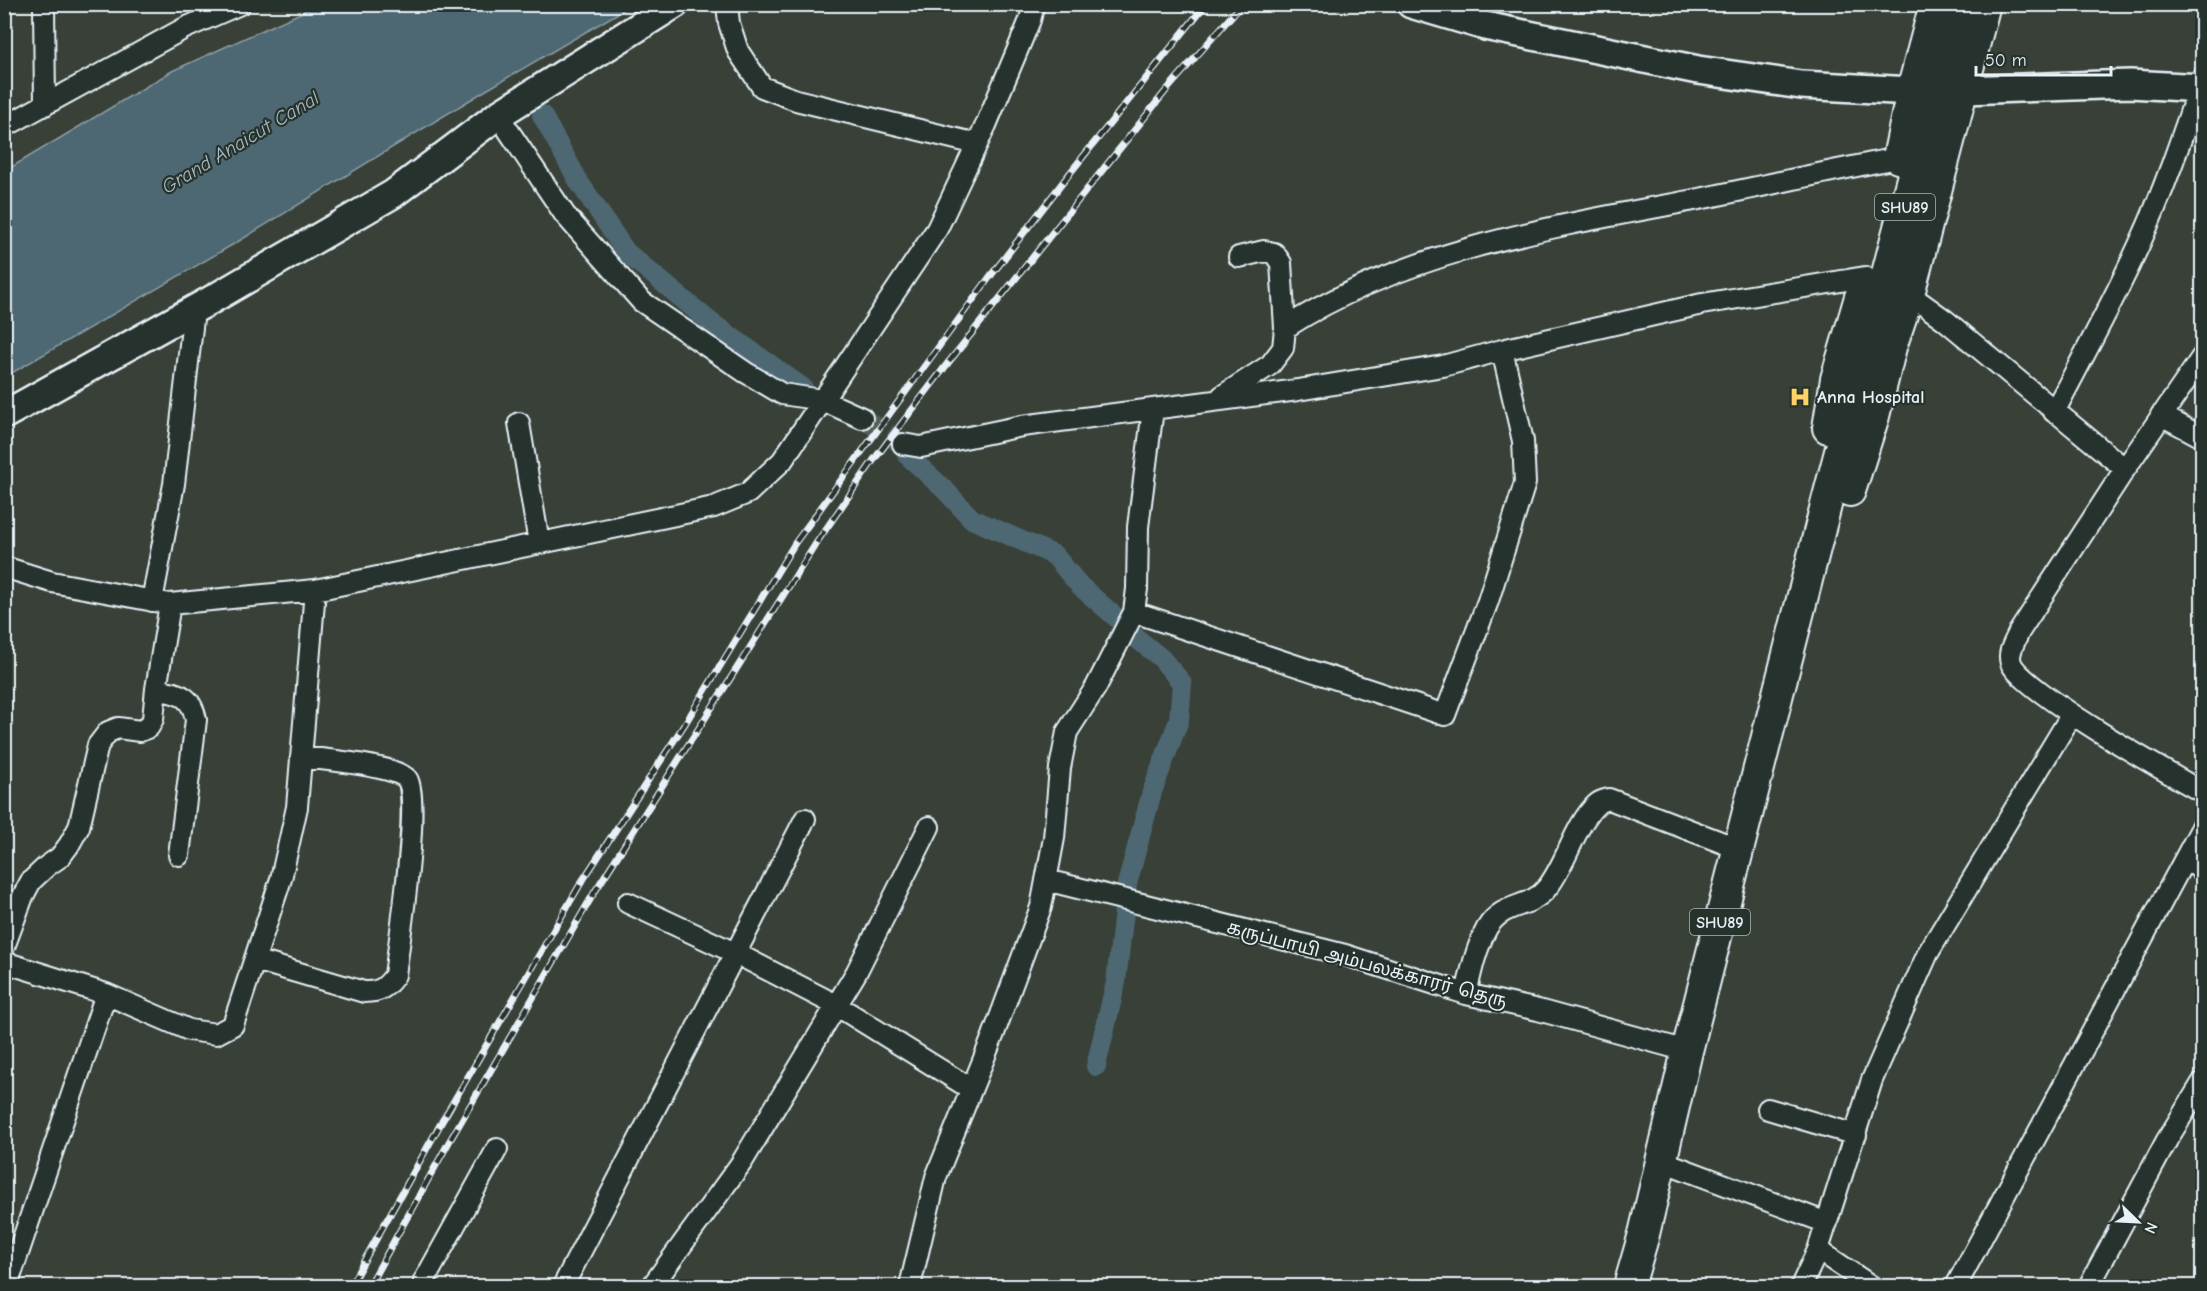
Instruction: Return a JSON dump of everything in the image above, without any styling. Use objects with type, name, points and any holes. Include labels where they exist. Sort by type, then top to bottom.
[{"type":"main road","points":[[4,415],[194,310],[393,194],[498,115],[675,4]]},
{"type":"main road","points":[[1412,4],[1485,26],[1698,70],[1801,86],[1912,91]]},
{"type":"main road","points":[[1813,558],[1811,521],[1836,379],[1898,158],[1912,91],[1935,4]]},
{"type":"main road","name":"SHU89","points":[[1629,1287],[1851,409],[1958,4]]},
{"type":"main road","points":[[1813,558],[1840,523],[1874,416],[1986,4]]},
{"type":"main road","points":[[1964,90],[2201,84]]},
{"type":"street","points":[[44,4],[45,105]]},
{"type":"street","points":[[4,127],[185,27],[240,4]]},
{"type":"street","points":[[727,4],[729,23],[738,51],[762,87],[796,100],[977,144]]},
{"type":"street","points":[[4,567],[52,582],[161,602],[315,590],[714,507],[748,493],[782,461],[937,229],[977,144],[1030,20],[1034,4]]},
{"type":"street","points":[[2054,412],[2096,333],[2139,244],[2178,149],[2201,84]]},
{"type":"street","points":[[498,115],[565,215],[641,301],[745,372],[782,394],[822,400],[862,418]]},
{"type":"street","points":[[1285,328],[1318,306],[1442,255],[1603,216],[1898,158]]},
{"type":"street","points":[[1217,399],[1270,365],[1283,348],[1285,328],[1281,263],[1274,253],[1264,252],[1239,257]]},
{"type":"street","points":[[903,444],[921,447],[1022,426],[1298,390],[1443,366],[1502,350],[1702,304],[1865,277]]},
{"type":"street","points":[[1909,294],[1945,320],[2125,469]]},
{"type":"street","points":[[4,947],[31,881],[60,857],[79,827],[98,745],[108,732],[118,728],[140,731],[149,727],[153,719],[161,602],[194,310]]},
{"type":"street","points":[[1134,612],[1445,715],[1488,601],[1525,483],[1523,441],[1502,350]]},
{"type":"street","points":[[2202,357],[2125,469],[2019,633],[2010,651],[2010,662],[2019,675],[2072,714],[2202,792]]},
{"type":"street","points":[[910,1287],[936,1176],[993,1036],[1041,907],[1054,838],[1059,768],[1067,732],[1096,687],[1134,612],[1137,589],[1138,527],[1153,409]]},
{"type":"street","points":[[2161,415],[2202,437]]},
{"type":"street","points":[[519,423],[539,543]]},
{"type":"street","points":[[4,962],[106,994],[189,1030],[216,1034],[233,1025],[284,869],[297,807],[315,590]]},
{"type":"street","points":[[156,689],[186,698],[194,706],[196,720],[179,855]]},
{"type":"street","points":[[1801,1287],[1818,1250],[1872,1080],[1928,953],[2072,714]]},
{"type":"street","points":[[255,960],[364,992],[378,992],[387,987],[395,975],[408,873],[413,794],[407,779],[393,770],[301,757]]},
{"type":"street","points":[[1466,994],[1476,954],[1488,926],[1503,910],[1534,901],[1548,888],[1587,818],[1598,803],[1609,799],[1632,806],[1739,849]]},
{"type":"street","points":[[569,1284],[805,819]]},
{"type":"street","points":[[652,1287],[742,1162],[856,973],[929,827]]},
{"type":"street","points":[[1956,1287],[2194,865],[2202,827]]},
{"type":"street","name":"கருப்பாயி அம்பலக்காரர் தெரு","points":[[1046,880],[1345,955],[1466,994],[1538,1010],[1687,1051]]},
{"type":"street","points":[[628,903],[735,953],[836,1005],[970,1089]]},
{"type":"street","points":[[7,1287],[106,994]]},
{"type":"street","points":[[2089,1287],[2167,1140],[2202,1083]]},
{"type":"street","points":[[1768,1109],[1856,1135]]},
{"type":"street","points":[[424,1287],[424,1281],[497,1149]]},
{"type":"street","points":[[1662,1161],[1827,1223]]},
{"type":"street","points":[[1818,1250],[1871,1287]]},
{"type":"water","name":"Grand Anaicut Canal","points":[[318,5],[632,5],[483,92],[239,241],[5,377],[5,171],[172,71]]},
{"type":"waterway","points":[[542,115],[579,182],[626,252],[709,321],[803,388]]},
{"type":"waterway","points":[[907,455],[972,519],[1054,555],[1080,586],[1119,620]]},
{"type":"waterway","points":[[1096,1066],[1116,982],[1127,884],[1152,792],[1179,720],[1182,683],[1161,658],[1135,637]]},
{"type":"tunnel","points":[[862,418],[903,444]]},
{"type":"railway","points":[[350,1286],[441,1123],[581,883],[686,722],[795,543],[989,278],[1206,4]]},
{"type":"railway","points":[[369,1286],[449,1142],[594,893],[817,542],[873,461],[948,363],[1165,92],[1242,4]]},
{"type":"place","name":"Anna Hospital","points":[[1800,397]]}]
